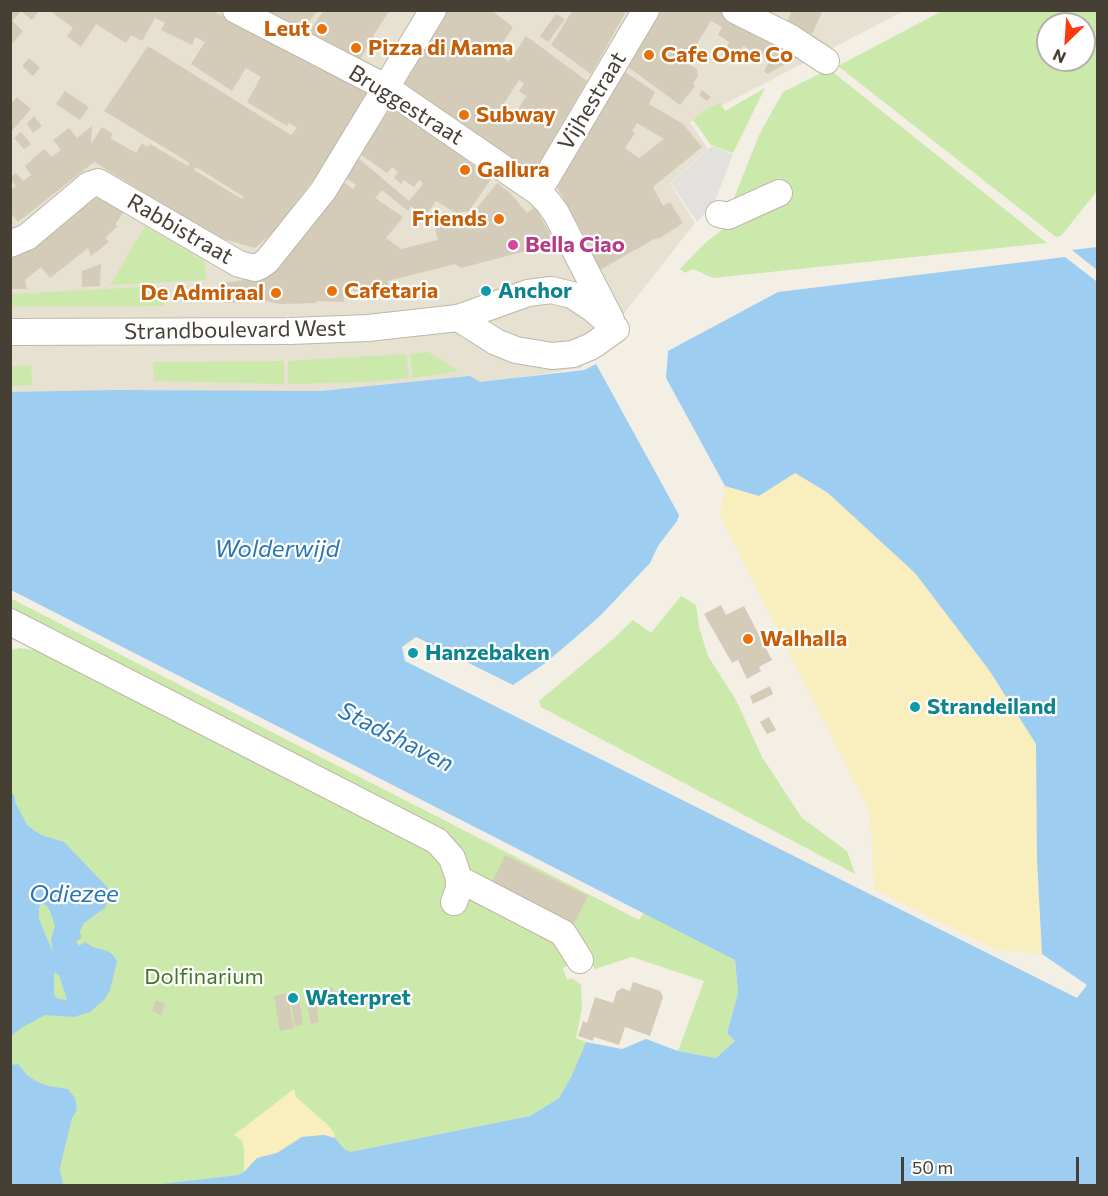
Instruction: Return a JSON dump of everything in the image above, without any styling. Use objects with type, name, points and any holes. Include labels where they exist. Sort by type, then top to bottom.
[{"type":"street","name":"Bruggestraat","points":[[236,10],[385,87],[538,192],[556,213],[616,329]]},
{"type":"street","points":[[385,87],[433,10]]},
{"type":"street","name":"Vijhestraat","points":[[538,192],[646,10]]},
{"type":"street","points":[[735,10],[791,38],[826,61]]},
{"type":"street","name":"Rabbistraat","points":[[10,244],[27,237],[89,185],[98,182],[239,264],[255,268],[260,266],[267,261],[323,191],[385,87]]},
{"type":"street","points":[[719,214],[728,216],[779,193]]},
{"type":"street","name":"Strandboulevard West","points":[[10,332],[290,332],[368,328],[458,318],[528,293],[551,290],[572,295],[616,329]]},
{"type":"street","points":[[458,318],[496,342],[516,350],[552,356],[573,354],[592,346],[616,329]]},
{"type":"street","points":[[23,634],[437,841],[452,858],[457,891],[563,933],[580,960]]},
{"type":"shaded area","points":[[11,11],[904,11],[690,122],[708,149],[670,183],[695,223],[581,368],[459,387],[11,417]]},
{"type":"shaded area","points":[[712,146],[733,154],[715,201],[697,222],[671,183]]},
{"type":"green space","points":[[942,11],[1097,11],[1097,191],[1061,236],[1056,237],[838,66]]},
{"type":"green space","points":[[829,69],[1047,243],[713,278],[693,269],[685,273],[680,269],[705,243],[727,226],[732,203],[759,135],[783,92]]},
{"type":"green space","points":[[765,88],[733,153],[711,145],[693,120],[707,109],[720,103],[725,111]]},
{"type":"green space","points":[[145,226],[204,261],[206,280],[110,285]]},
{"type":"green space","points":[[165,286],[164,306],[11,307],[11,294]]},
{"type":"green space","points":[[428,352],[459,371],[413,378],[410,354]]},
{"type":"green space","points":[[406,354],[409,378],[369,382],[288,384],[288,361]]},
{"type":"green space","points":[[284,361],[284,384],[154,381],[153,362]]},
{"type":"green space","points":[[31,365],[32,385],[11,386],[11,366]]},
{"type":"green space","points":[[681,596],[696,605],[699,627],[708,656],[736,700],[762,757],[802,818],[847,851],[855,874],[541,707],[539,701],[633,620],[651,633]]},
{"type":"green space","points":[[10,598],[639,920],[644,912],[735,960],[738,993],[727,1033],[735,1041],[716,1058],[678,1051],[704,981],[632,957],[595,969],[586,957],[471,883],[467,868],[11,614]]},
{"type":"green space","name":"Dolfinarium","points":[[20,648],[40,651],[425,840],[466,894],[557,937],[574,963],[563,968],[567,980],[571,978],[581,984],[582,1008],[576,1038],[586,1042],[559,1098],[530,1116],[350,1152],[244,1167],[244,1172],[238,1175],[153,1186],[11,1185],[11,650]]},
{"type":"sand","name":"Strandeiland","points":[[795,473],[828,493],[915,573],[989,670],[1036,744],[1037,860],[1042,954],[994,949],[874,889],[870,813],[720,516],[725,486],[759,496]]},
{"type":"sand","points":[[294,1089],[296,1097],[328,1125],[335,1138],[324,1135],[302,1137],[277,1153],[257,1158],[244,1172],[244,1148],[242,1141],[234,1135]]},
{"type":"water","points":[[1097,247],[1097,270],[1072,250]]},
{"type":"water","name":"Wolderwijd","points":[[1065,257],[1096,281],[1098,280],[1097,1185],[153,1185],[238,1175],[257,1158],[277,1153],[302,1137],[324,1135],[335,1138],[343,1148],[350,1152],[530,1116],[559,1098],[586,1042],[622,1049],[646,1039],[678,1051],[716,1058],[735,1041],[727,1033],[738,993],[735,960],[11,590],[11,392],[321,391],[470,376],[480,382],[584,370],[596,364],[679,515],[658,546],[650,563],[601,615],[544,664],[513,685],[416,637],[402,647],[405,661],[1077,998],[1087,985],[1042,954],[1037,860],[1036,744],[989,670],[915,573],[828,493],[795,473],[759,496],[725,486],[666,378],[668,351],[778,292]]},
{"type":"water","name":"Odiezee","points":[[11,792],[27,825],[41,835],[64,842],[108,888],[106,907],[84,923],[80,931],[81,938],[76,942],[79,946],[85,942],[107,951],[117,961],[110,990],[105,999],[90,1012],[74,1017],[45,1015],[11,1036]],"holes":[[[41,904],[46,905],[50,911],[55,926],[51,939],[53,953],[39,919]],[[54,972],[59,975],[67,1000],[58,999],[54,995]]]},
{"type":"water","points":[[18,1064],[28,1076],[38,1082],[68,1089],[75,1098],[77,1110],[72,1118],[61,1163],[63,1183],[60,1185],[11,1185],[11,1065]]},
{"type":"building","points":[[10,10],[40,10],[32,20],[21,11],[12,21],[23,31],[13,43],[10,41]]},
{"type":"building","points":[[49,10],[211,10],[284,44],[370,90],[333,154],[273,232],[255,248],[217,237],[94,162],[18,222],[10,212],[10,191],[16,186],[10,177],[16,173],[23,181],[31,175],[25,166],[45,149],[51,157],[61,150],[53,140],[69,128],[77,138],[92,126],[91,144],[102,127],[113,134],[110,138],[136,153],[142,143],[148,147],[150,144],[188,166],[190,163],[104,111],[148,46],[291,135],[297,128],[289,123],[287,126],[247,102],[261,77],[246,68],[232,91],[191,64],[205,42],[195,37],[192,45],[161,30],[165,23],[155,18],[142,41],[131,35],[126,43],[96,24],[81,47],[67,36],[73,28]],"holes":[[[196,167],[244,197],[242,199],[194,170]]]},
{"type":"building","points":[[266,10],[318,10],[303,29]]},
{"type":"building","points":[[324,10],[390,10],[360,60],[309,32]]},
{"type":"building","points":[[442,10],[491,10],[513,27],[496,53],[509,62],[526,36],[587,81],[535,170],[528,171],[395,79]],"holes":[[[519,80],[524,84],[519,91],[526,96],[516,113],[503,105]]]},
{"type":"building","points":[[573,10],[627,10],[591,74],[551,45]]},
{"type":"building","points":[[661,10],[724,10],[806,53],[767,74],[764,71],[770,60],[743,46],[739,54],[727,47],[729,42],[718,35],[722,27],[711,21],[686,62],[697,69],[698,76],[693,84],[695,86],[680,105],[628,67]]},
{"type":"building","points":[[792,10],[823,10],[812,34],[787,22]]},
{"type":"building","points":[[556,14],[565,19],[548,42],[540,36]]},
{"type":"building","points":[[29,58],[40,68],[33,76],[22,66]]},
{"type":"building","points":[[625,72],[655,92],[649,104],[683,124],[702,147],[653,187],[663,206],[670,202],[683,223],[600,270],[589,252],[592,250],[557,187],[561,181],[556,177]],"holes":[[[637,123],[664,139],[639,158],[625,148],[635,133],[632,131]]]},
{"type":"building","points":[[702,90],[711,97],[707,101],[699,95]]},
{"type":"building","points":[[65,91],[89,107],[80,120],[56,104]]},
{"type":"building","points":[[17,97],[31,109],[10,133],[10,105]]},
{"type":"building","points":[[394,103],[491,179],[469,211],[456,213],[436,201],[425,217],[411,206],[408,211],[382,190],[375,198],[403,217],[386,238],[401,249],[438,240],[435,229],[458,218],[463,218],[465,223],[497,183],[510,193],[527,213],[535,207],[549,232],[550,238],[545,246],[461,268],[455,264],[388,281],[390,292],[360,299],[352,288],[343,288],[344,302],[223,303],[222,283],[265,277],[342,181],[353,189],[356,185],[345,177],[358,158],[409,201],[423,184],[421,181],[419,180],[414,187],[404,180],[401,184],[394,178],[398,172],[392,167],[387,173],[360,154]]},
{"type":"building","points":[[34,116],[42,126],[33,133],[27,124]]},
{"type":"building","points":[[21,132],[31,144],[24,149],[14,138]]},
{"type":"building","points":[[99,195],[124,211],[115,225],[118,226],[105,238],[109,242],[91,256],[88,248],[50,278],[41,267],[25,280],[27,289],[10,289],[10,256],[30,250]]},
{"type":"building","points":[[101,264],[100,286],[82,287],[82,271]]},
{"type":"building","points":[[721,605],[726,615],[744,606],[772,660],[759,667],[761,671],[747,679],[738,660],[732,663],[704,614]]},
{"type":"building","points":[[770,686],[773,694],[753,704],[750,696]]},
{"type":"building","points":[[769,717],[776,730],[767,734],[760,722]]},
{"type":"building","points":[[505,855],[588,896],[570,931],[488,890]]},
{"type":"building","points":[[633,982],[660,991],[663,997],[650,1036],[625,1027],[619,1045],[594,1037],[593,1041],[578,1036],[583,1021],[587,1023],[595,997],[613,1003],[617,991],[622,988],[630,991]]},
{"type":"building","points":[[332,987],[335,995],[320,999],[318,991]]},
{"type":"building","points":[[287,993],[294,1028],[280,1031],[274,996]]},
{"type":"building","points":[[298,993],[303,1025],[295,1026],[289,994]]},
{"type":"building","points":[[156,1000],[165,1004],[161,1015],[152,1011]]},
{"type":"building","points":[[316,1001],[319,1022],[311,1024],[307,1003]]},
{"type":"place","name":"Leut","points":[[322,29]]},
{"type":"place","name":"Pizza di Mama","points":[[356,48]]},
{"type":"place","name":"Cafe Ome Co","points":[[649,55]]},
{"type":"place","name":"Subway","points":[[464,115]]},
{"type":"place","name":"Gallura","points":[[465,170]]},
{"type":"place","name":"Friends","points":[[499,219]]},
{"type":"place","name":"Bella Ciao","points":[[513,245]]},
{"type":"place","name":"Cafetaria","points":[[332,291]]},
{"type":"place","name":"Anchor","points":[[486,291]]},
{"type":"place","name":"De Admiraal","points":[[276,293]]},
{"type":"place","name":"Walhalla","points":[[748,639]]},
{"type":"place","name":"Hanzebaken","points":[[413,653]]},
{"type":"place","name":"Strandeiland","points":[[915,707]]},
{"type":"place","name":"Waterpret","points":[[293,998]]},
{"type":"water label","name":"Stadshaven","points":[[396,737]]}]
